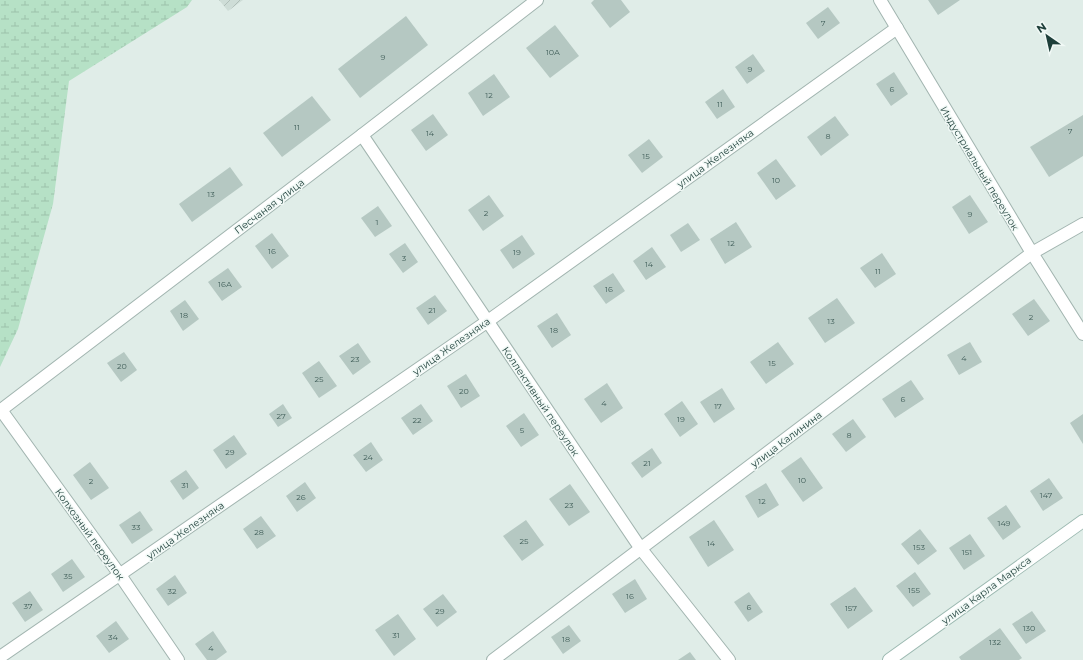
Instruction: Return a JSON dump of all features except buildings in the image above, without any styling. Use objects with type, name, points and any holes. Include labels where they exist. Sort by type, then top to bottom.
[{"type":"street","name":"Песчаная улица","points":[[1,410],[537,0]]},
{"type":"street","name":"Индустриальный переулок","points":[[880,0],[1032,253],[1083,334]]},
{"type":"street","name":"улица Железняка","points":[[0,657],[488,321],[897,28]]},
{"type":"street","name":"Коллективный переулок","points":[[362,135],[641,549],[729,660]]},
{"type":"street","name":"улица Калинина","points":[[493,660],[1032,253],[1083,224]]},
{"type":"street","name":"Колхозный переулок","points":[[1,410],[120,575],[178,660]]},
{"type":"street","name":"улица Карла Маркса","points":[[889,660],[1083,521]]},
{"type":"shaded area","points":[[219,0],[243,0],[228,11]]},
{"type":"green space","points":[[0,0],[192,0],[187,7],[69,81],[53,204],[18,329],[0,367]]}]
